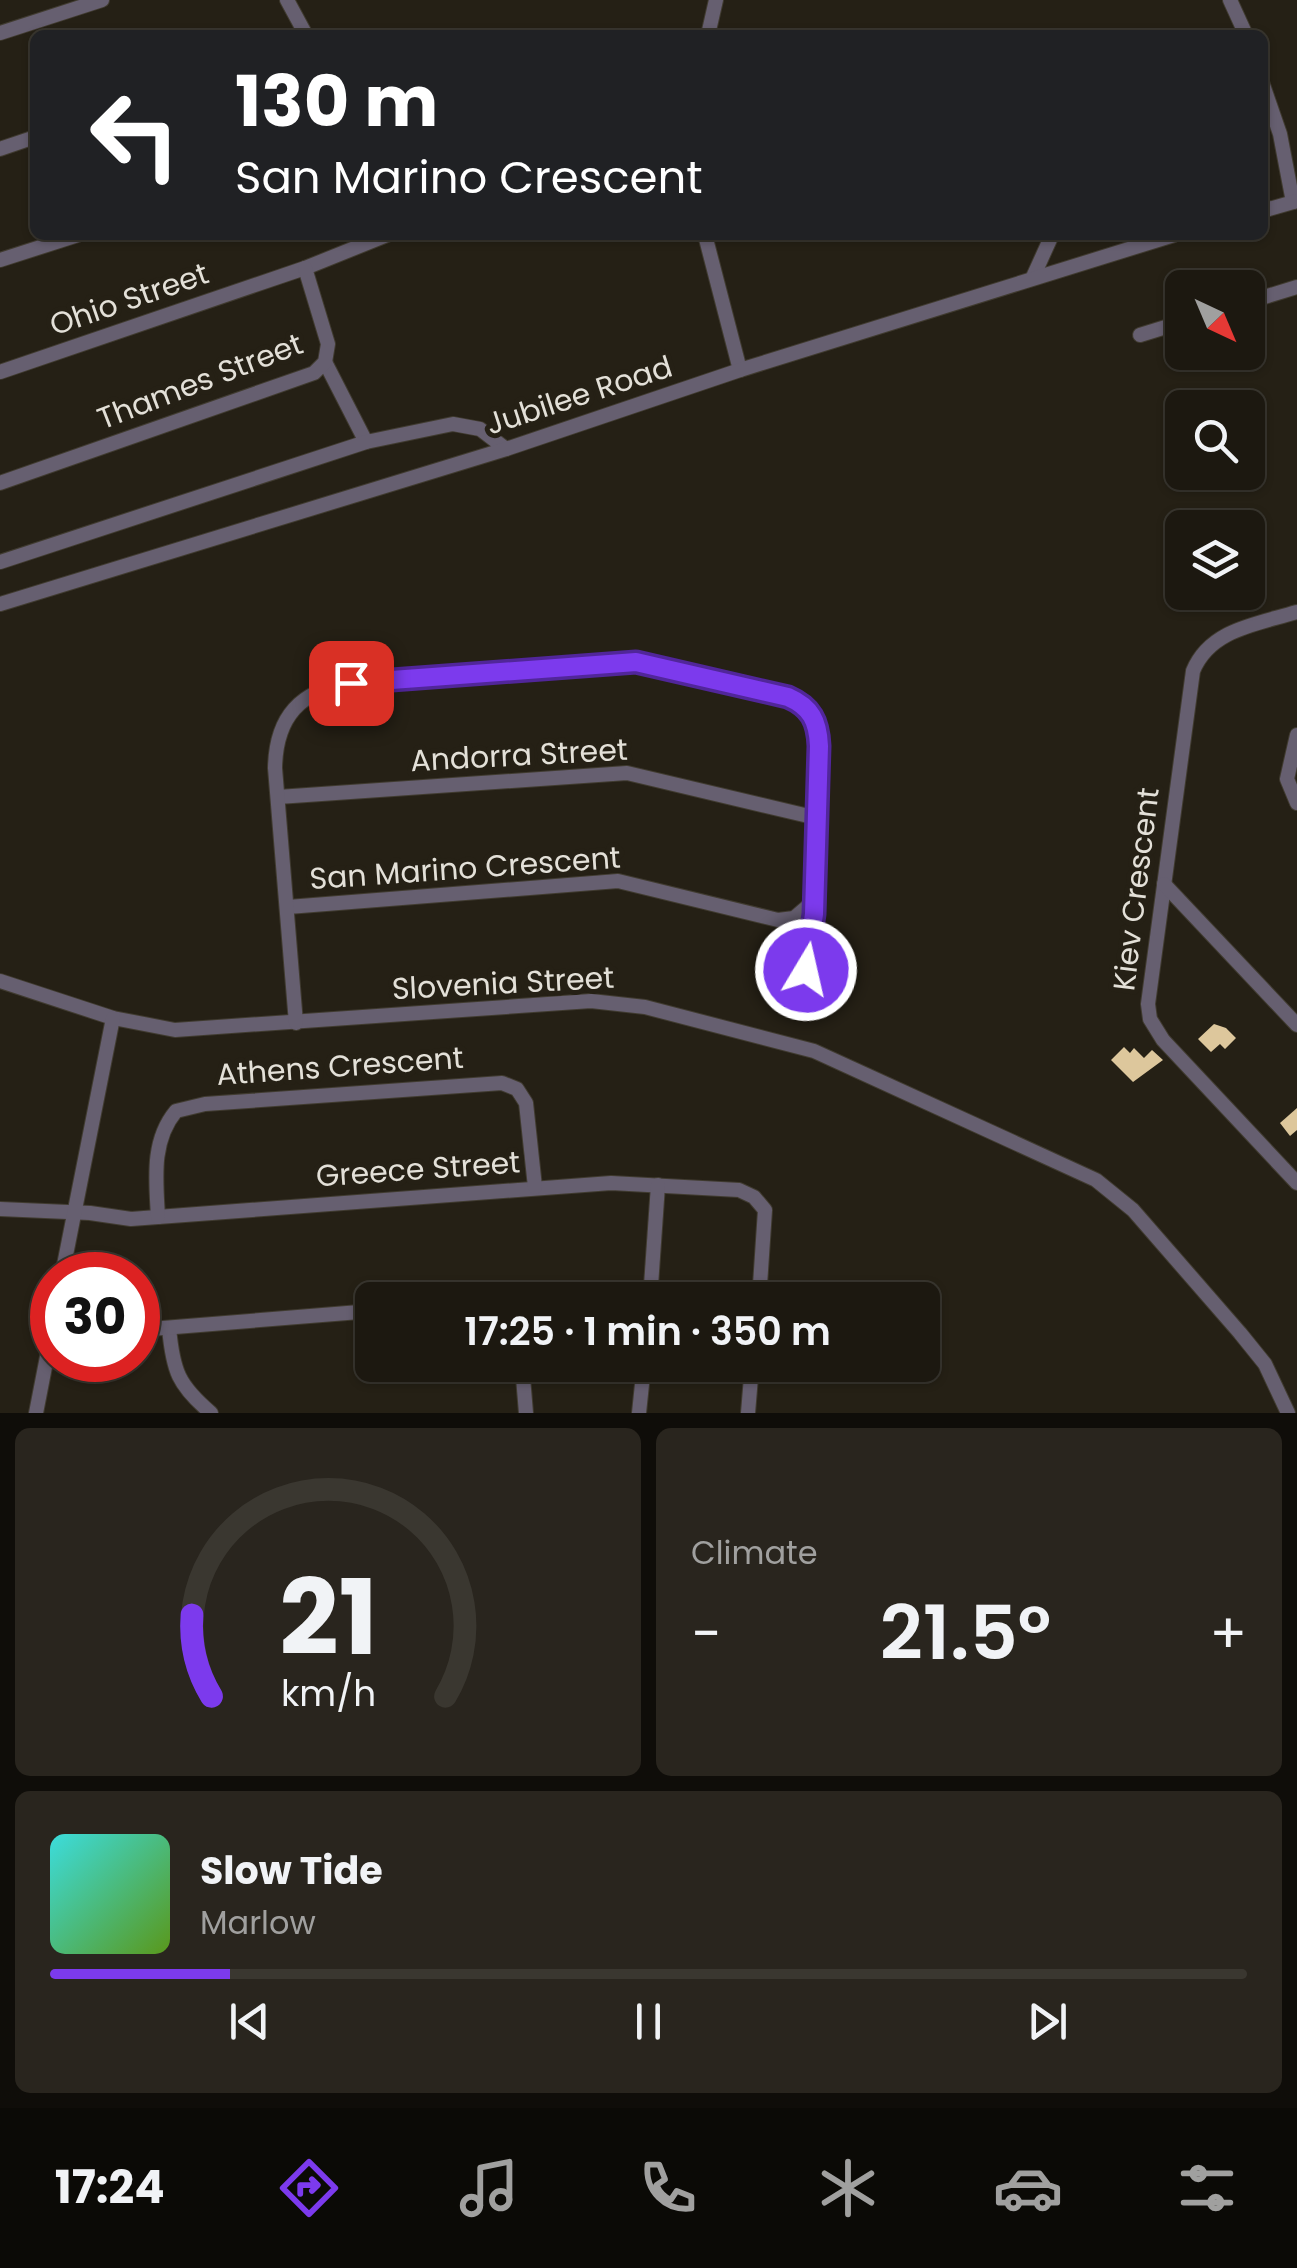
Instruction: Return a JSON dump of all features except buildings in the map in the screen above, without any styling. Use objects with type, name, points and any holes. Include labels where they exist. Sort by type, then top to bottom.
[{"type":"street","points":[[0,33],[102,0]]},
{"type":"street","points":[[287,0],[303,30]]},
{"type":"street","points":[[709,30],[716,0]]},
{"type":"street","points":[[1231,0],[1244,30]]},
{"type":"street","points":[[1268,99],[1295,201],[1268,209]]},
{"type":"street","points":[[0,149],[30,140]]},
{"type":"street","points":[[0,260],[62,240]]},
{"type":"street","name":"Ohio Street","points":[[0,372],[305,268],[375,240]]},
{"type":"street","points":[[706,240],[740,370]]},
{"type":"street","points":[[1033,277],[1050,240]]},
{"type":"street","name":"Jubilee Road","points":[[0,604],[506,449],[740,370],[1157,240]]},
{"type":"street","name":"Thames Street","points":[[0,484],[302,379],[326,362],[328,344],[305,268]]},
{"type":"street","points":[[1265,296],[1297,286]]},
{"type":"street","points":[[1140,335],[1165,327]]},
{"type":"street","points":[[326,362],[366,442]]},
{"type":"street","points":[[0,562],[366,442],[453,424],[480,429],[506,449]]},
{"type":"street","name":"Kiev Crescent","points":[[1297,612],[1219,638],[1196,661],[1190,680],[1148,994],[1154,1027],[1166,1045],[1297,1183]]},
{"type":"street","name":"San Marino Crescent","points":[[296,1022],[275,756],[282,725],[301,702],[329,687],[636,662],[788,697],[802,704],[813,716],[818,732],[815,900],[806,970]]},
{"type":"street","points":[[1297,736],[1287,779],[1297,803]]},
{"type":"street","name":"Andorra Street","points":[[278,797],[627,773],[817,818]]},
{"type":"street","name":"San Marino Crescent","points":[[288,907],[618,881],[778,920],[794,918],[815,900]]},
{"type":"street","points":[[1164,884],[1297,1026]]},
{"type":"street","name":"Slovenia Street","points":[[0,981],[113,1018],[175,1030],[570,1001],[621,1002],[814,1050],[1064,1164],[1114,1192],[1141,1218],[1266,1364],[1288,1413]]},
{"type":"street","points":[[66,1252],[113,1018]]},
{"type":"street","name":"Athens Crescent","points":[[158,1217],[158,1144],[168,1120],[176,1110],[188,1106],[223,1102],[486,1083],[512,1085],[526,1103],[536,1187]]},
{"type":"street","points":[[652,1282],[658,1185]]},
{"type":"street","name":"Greece Street","points":[[0,1209],[131,1219],[536,1187],[658,1185],[739,1190],[762,1205],[766,1221],[761,1282]]},
{"type":"street","points":[[160,1329],[355,1313]]},
{"type":"street","points":[[169,1328],[178,1377],[190,1395],[211,1413]]},
{"type":"street","points":[[36,1413],[42,1382]]},
{"type":"street","points":[[523,1382],[526,1413]]},
{"type":"street","points":[[639,1413],[642,1382]]},
{"type":"street","points":[[748,1413],[751,1382]]},
{"type":"route","points":[[351,683],[636,662],[788,697],[802,704],[816,720],[819,746],[814,914],[806,970]]}]
